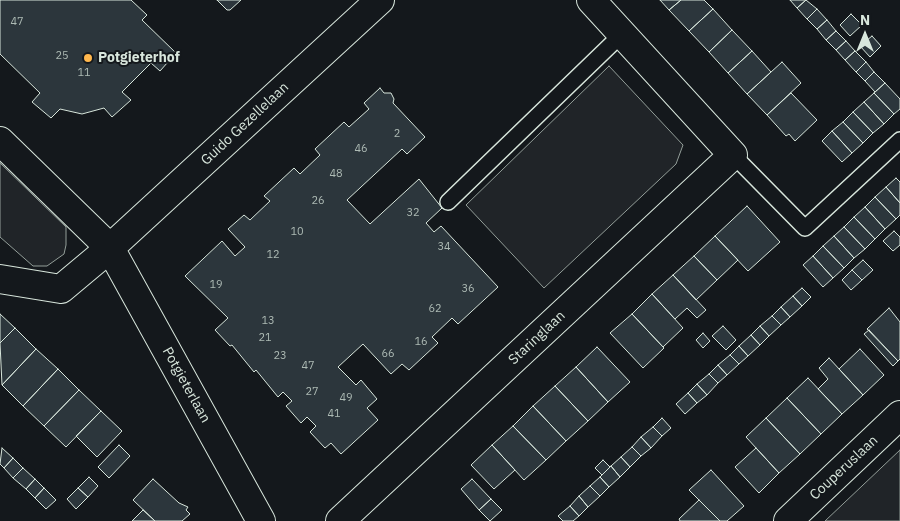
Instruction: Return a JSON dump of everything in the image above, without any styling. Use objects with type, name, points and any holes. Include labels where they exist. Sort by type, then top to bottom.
[{"type":"street","name":"Guido Gezellelaan","points":[[110,248],[380,0]]},
{"type":"street","points":[[591,0],[733,155]]},
{"type":"street","name":"Potgieterlaan","points":[[0,141],[110,248],[261,521]]},
{"type":"street","name":"Staringlaan","points":[[340,521],[733,155]]},
{"type":"street","points":[[0,279],[61,289],[110,248]]},
{"type":"street","name":"Couperuslaan","points":[[788,521],[900,415]]},
{"type":"lane","points":[[448,202],[622,34]]},
{"type":"lane","points":[[733,155],[805,228],[900,140]]},
{"type":"shaded area","points":[[609,66],[683,145],[676,164],[544,288],[466,205]]},
{"type":"shaded area","points":[[0,163],[66,227],[64,254],[47,266],[33,266],[0,237]]},
{"type":"shaded area","points":[[900,450],[900,521],[825,521]]},
{"type":"building","name":"Potgieterhof","points":[[0,0],[131,0],[147,15],[142,20],[176,53],[160,71],[151,63],[122,92],[131,100],[112,117],[104,108],[82,114],[60,109],[51,118],[32,102],[40,93],[0,54]]},
{"type":"building","points":[[217,0],[241,0],[230,10],[227,10]]},
{"type":"building","points":[[660,0],[681,0],[669,10]]},
{"type":"building","points":[[681,0],[704,0],[713,9],[689,31],[669,10]]},
{"type":"building","points":[[790,0],[806,0],[797,8]]},
{"type":"building","points":[[806,0],[817,9],[807,19],[797,8]]},
{"type":"building","points":[[713,9],[732,30],[709,52],[689,31]]},
{"type":"building","points":[[817,9],[827,20],[817,29],[807,19]]},
{"type":"building","points":[[851,14],[862,25],[850,36],[840,25]]},
{"type":"building","points":[[827,20],[836,31],[826,40],[817,29]]},
{"type":"building","points":[[732,30],[752,51],[728,73],[709,52]]},
{"type":"building","points":[[836,31],[846,41],[836,50],[826,40]]},
{"type":"building","points":[[872,36],[881,46],[870,57],[860,46]]},
{"type":"building","points":[[846,41],[855,51],[845,60],[836,50]]},
{"type":"building","points":[[752,51],[771,72],[747,94],[728,73]]},
{"type":"building","points":[[855,51],[866,62],[856,72],[845,60]]},
{"type":"building","points":[[782,62],[801,83],[767,115],[747,94]]},
{"type":"building","points":[[866,62],[874,72],[865,81],[856,72]]},
{"type":"building","points":[[874,72],[885,83],[875,92],[865,81]]},
{"type":"building","points":[[885,83],[900,99],[900,109],[894,114],[874,93]]},
{"type":"building","points":[[380,88],[384,93],[391,93],[394,99],[393,103],[425,137],[407,154],[402,149],[347,200],[370,224],[419,179],[442,208],[426,223],[434,232],[441,226],[498,287],[458,324],[452,318],[432,337],[438,343],[409,370],[402,364],[391,374],[363,344],[338,367],[356,385],[361,380],[377,399],[367,408],[378,420],[341,454],[331,443],[325,448],[310,432],[316,426],[307,417],[301,423],[286,406],[292,401],[283,392],[278,397],[256,370],[254,372],[232,345],[230,346],[215,330],[228,318],[185,276],[222,241],[235,256],[245,247],[228,229],[244,215],[250,220],[270,201],[264,196],[294,168],[300,174],[320,155],[315,149],[344,122],[349,127],[369,109],[364,103]]},
{"type":"building","points":[[791,93],[817,120],[795,141],[789,134],[786,136],[767,115]]},
{"type":"building","points":[[874,93],[894,114],[884,124],[864,102]]},
{"type":"building","points":[[864,102],[884,124],[873,133],[853,112]]},
{"type":"building","points":[[853,112],[873,133],[863,143],[843,122]]},
{"type":"building","points":[[843,122],[863,143],[852,153],[832,131]]},
{"type":"building","points":[[832,131],[852,153],[842,162],[822,141]]},
{"type":"building","points":[[896,178],[900,182],[900,203],[886,187]]},
{"type":"building","points":[[886,187],[900,203],[900,215],[896,219],[875,197]]},
{"type":"building","points":[[875,197],[896,219],[885,229],[865,207]]},
{"type":"building","points":[[747,206],[780,242],[748,271],[715,236]]},
{"type":"building","points":[[865,207],[885,229],[875,239],[854,217]]},
{"type":"building","points":[[854,217],[875,239],[865,249],[844,227]]},
{"type":"building","points":[[844,227],[865,249],[854,258],[834,236]]},
{"type":"building","points":[[894,231],[900,237],[900,245],[893,251],[883,241]]},
{"type":"building","points":[[715,236],[738,260],[717,280],[694,256]]},
{"type":"building","points":[[834,236],[854,258],[844,268],[823,246]]},
{"type":"building","points":[[823,246],[844,268],[833,278],[813,256]]},
{"type":"building","points":[[694,256],[717,280],[696,300],[673,275]]},
{"type":"building","points":[[813,256],[833,278],[823,287],[803,265]]},
{"type":"building","points":[[863,260],[873,270],[862,280],[852,270]]},
{"type":"building","points":[[852,270],[862,280],[851,290],[842,280]]},
{"type":"building","points":[[673,275],[706,310],[697,318],[687,308],[675,319],[652,294]]},
{"type":"building","points":[[802,288],[811,297],[802,306],[793,296]]},
{"type":"building","points":[[652,294],[683,328],[663,347],[632,314]]},
{"type":"building","points":[[793,296],[802,306],[790,317],[781,307]]},
{"type":"building","points":[[781,307],[790,317],[781,325],[772,316]]},
{"type":"building","points":[[889,308],[900,322],[900,359],[898,361],[867,329]]},
{"type":"building","points":[[0,314],[15,328],[0,343]]},
{"type":"building","points":[[632,314],[664,348],[643,368],[610,333]]},
{"type":"building","points":[[772,316],[781,325],[769,336],[760,326]]},
{"type":"building","points":[[723,326],[736,340],[726,350],[712,336]]},
{"type":"building","points":[[760,326],[769,336],[760,345],[751,335]]},
{"type":"building","points":[[15,328],[36,349],[2,385],[0,343]]},
{"type":"building","points":[[869,330],[898,361],[893,366],[864,334]]},
{"type":"building","points":[[703,333],[710,341],[703,348],[696,340]]},
{"type":"building","points":[[751,335],[760,345],[748,356],[739,346]]},
{"type":"building","points":[[739,346],[748,356],[739,364],[730,355]]},
{"type":"building","points":[[597,347],[630,382],[608,402],[576,367]]},
{"type":"building","points":[[36,349],[58,369],[23,406],[2,385]]},
{"type":"building","points":[[860,349],[884,375],[863,395],[839,369]]},
{"type":"building","points":[[730,355],[739,364],[727,375],[718,365]]},
{"type":"building","points":[[829,358],[863,395],[842,414],[818,389],[828,379],[819,368]]},
{"type":"building","points":[[718,365],[727,375],[718,383],[709,374]]},
{"type":"building","points":[[576,367],[608,402],[588,421],[555,386]]},
{"type":"building","points":[[58,369],[79,390],[44,426],[23,406]]},
{"type":"building","points":[[709,374],[718,383],[707,395],[697,384]]},
{"type":"building","points":[[808,378],[842,414],[821,434],[787,398]]},
{"type":"building","points":[[697,384],[707,395],[697,403],[688,393]]},
{"type":"building","points":[[555,386],[588,421],[566,441],[533,406]]},
{"type":"building","points":[[79,390],[101,411],[66,447],[44,426]]},
{"type":"building","points":[[688,393],[697,403],[685,414],[676,404]]},
{"type":"building","points":[[787,398],[821,434],[800,454],[766,418]]},
{"type":"building","points":[[533,406],[566,441],[546,460],[513,426]]},
{"type":"building","points":[[101,411],[122,431],[97,457],[76,436]]},
{"type":"building","points":[[662,418],[671,428],[662,436],[653,427]]},
{"type":"building","points":[[766,418],[800,454],[779,473],[746,437]]},
{"type":"building","points":[[513,426],[546,460],[524,480],[492,445]]},
{"type":"building","points":[[653,427],[662,436],[651,448],[641,437]]},
{"type":"building","points":[[641,437],[651,448],[641,456],[632,447]]},
{"type":"building","points":[[119,445],[130,456],[109,478],[98,467]]},
{"type":"building","points":[[492,445],[515,470],[494,489],[471,465]]},
{"type":"building","points":[[632,447],[641,456],[630,467],[621,457]]},
{"type":"building","points":[[2,448],[13,458],[4,468],[0,464]]},
{"type":"building","points":[[756,448],[779,473],[759,493],[735,467]]},
{"type":"building","points":[[621,457],[630,467],[620,477],[611,466]]},
{"type":"building","points":[[13,458],[23,468],[13,478],[4,468]]},
{"type":"building","points":[[603,460],[610,467],[602,475],[595,468]]},
{"type":"building","points":[[611,466],[620,477],[609,487],[600,477]]},
{"type":"building","points":[[23,468],[35,479],[26,489],[13,478]]},
{"type":"building","points":[[711,470],[744,506],[727,521],[720,521],[689,490]]},
{"type":"building","points":[[89,477],[98,486],[88,497],[78,488]]},
{"type":"building","points":[[600,477],[609,487],[600,496],[590,486]]},
{"type":"building","points":[[35,479],[44,488],[35,498],[26,489]]},
{"type":"building","points":[[153,479],[179,503],[188,507],[186,510],[190,514],[182,521],[155,521],[133,500]]},
{"type":"building","points":[[472,479],[491,499],[479,510],[461,489]]},
{"type":"building","points":[[590,486],[600,496],[588,507],[579,496]]},
{"type":"building","points":[[44,488],[56,500],[46,509],[35,498]]},
{"type":"building","points":[[78,488],[88,497],[76,509],[67,499]]},
{"type":"building","points":[[579,496],[588,507],[579,516],[570,506]]},
{"type":"building","points":[[491,499],[502,510],[490,521],[479,510]]},
{"type":"building","points":[[699,500],[720,521],[680,521],[679,519]]},
{"type":"building","points":[[570,506],[579,516],[573,521],[563,521],[558,516]]},
{"type":"building","points":[[143,510],[155,521],[132,521]]},
{"type":"place","name":"Potgieterhof","points":[[88,58]]}]
